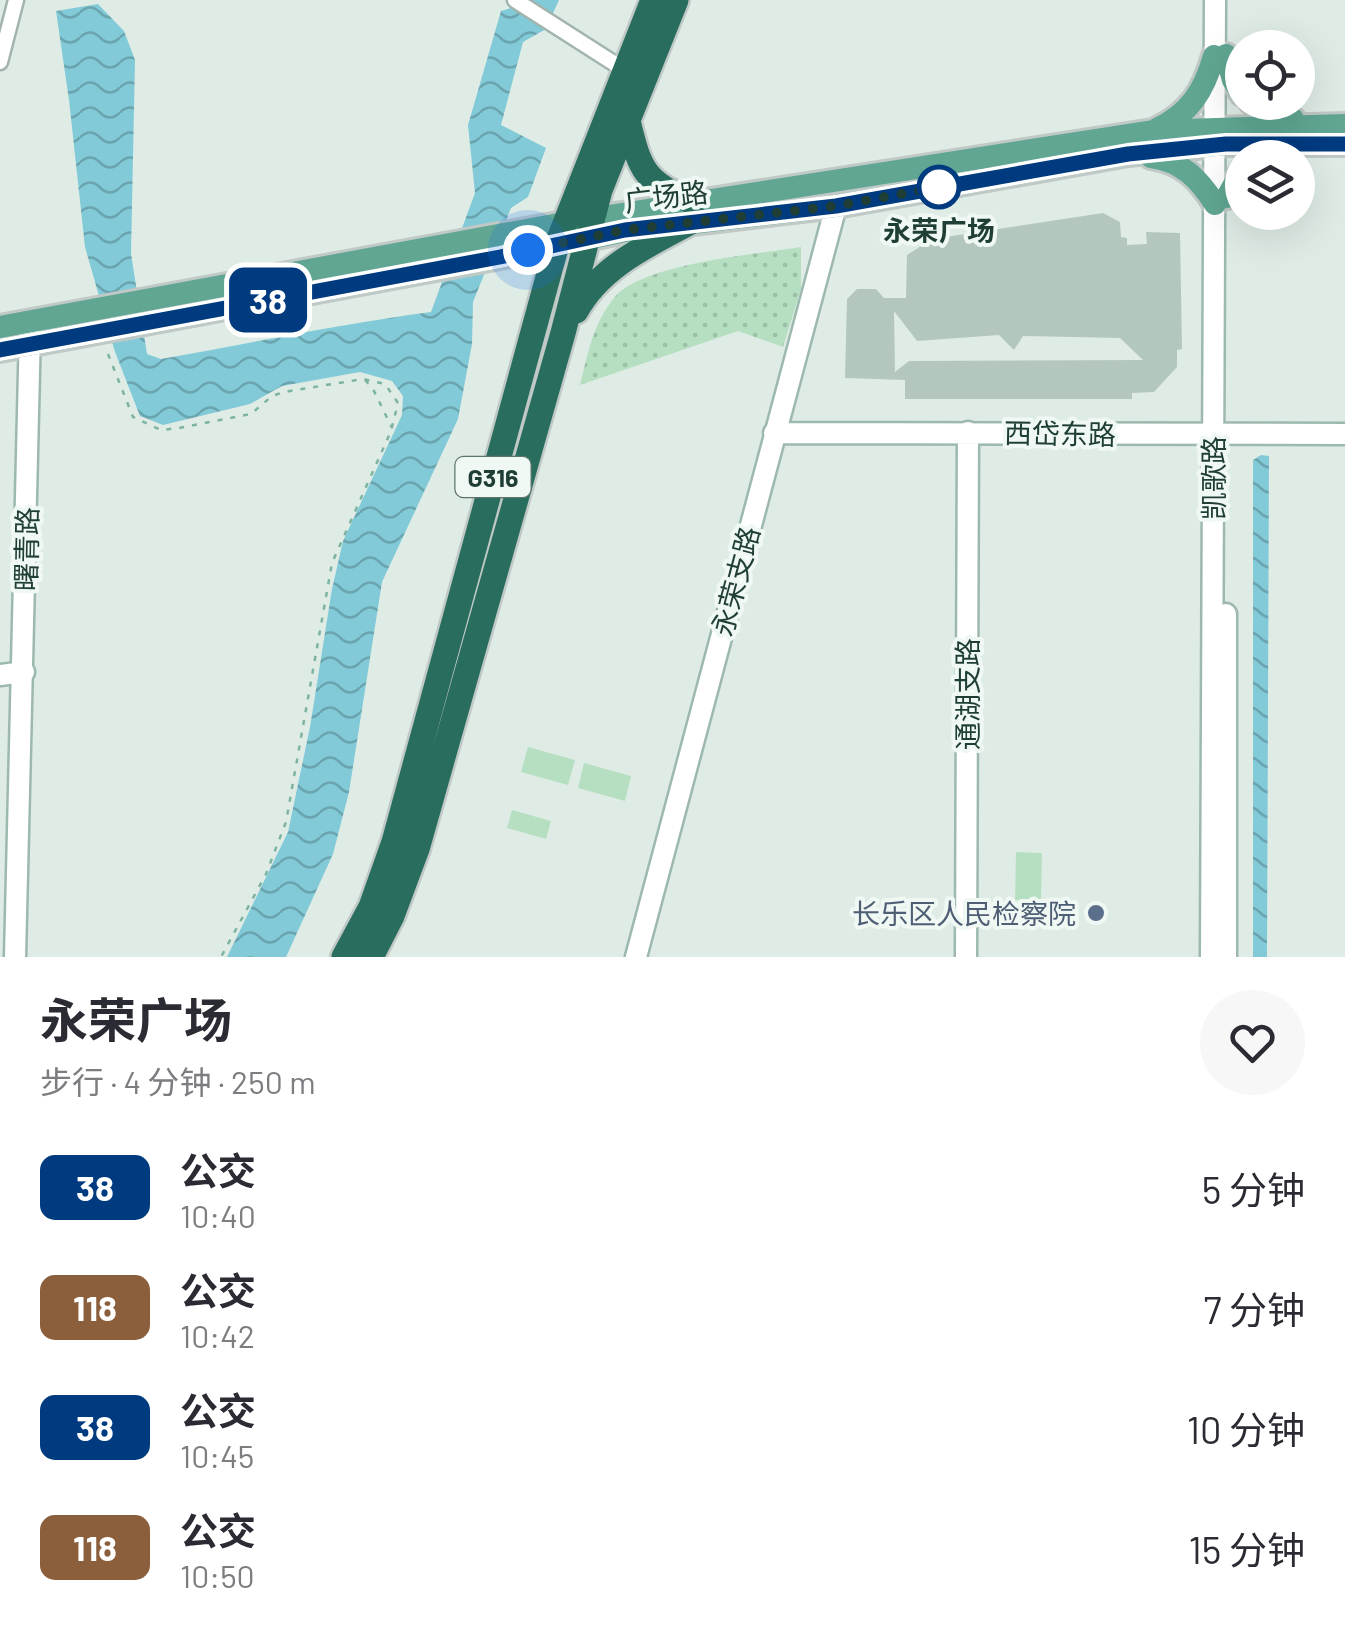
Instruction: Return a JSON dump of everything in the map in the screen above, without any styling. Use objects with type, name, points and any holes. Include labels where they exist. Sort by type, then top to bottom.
[{"type":"highway","name":"G316","points":[[344,957],[371,907],[394,842],[560,233],[653,0]]},
{"type":"highway","name":"G316","points":[[371,957],[418,849],[564,333],[600,190],[676,0]]},
{"type":"highway","points":[[564,333],[582,298],[599,279],[692,212],[651,180],[640,166],[628,121]]},
{"type":"main road","points":[[1220,56],[1225,66]]},
{"type":"main road","points":[[1153,131],[1173,122],[1192,104],[1220,56]]},
{"type":"main road","points":[[1299,120],[1315,126]]},
{"type":"main road","name":"广场路","points":[[692,212],[836,206],[1220,136],[1345,125]]},
{"type":"main road","name":"广场路","points":[[0,327],[30,331],[150,311],[434,259],[509,234],[560,233],[692,212],[1153,131],[1256,140]]},
{"type":"main road","name":"广场路","points":[[1315,144],[1345,144]]},
{"type":"main road","points":[[1128,154],[1161,158],[1182,166],[1221,200],[1225,194]]},
{"type":"main road","name":"广场路","points":[[434,259],[500,257],[560,233]]},
{"type":"main road","name":"广场路","points":[[0,350],[30,331]]},
{"type":"street","points":[[0,62],[16,0]]},
{"type":"street","points":[[515,0],[626,71]]},
{"type":"street","name":"凯歌路","points":[[1211,957],[1221,200],[1220,56],[1215,0]]},
{"type":"street","name":"凯歌路","points":[[1220,56],[1228,0]]},
{"type":"street","name":"永荣支路","points":[[636,957],[836,206]]},
{"type":"street","name":"曙青路","points":[[15,957],[30,331]]},
{"type":"street","name":"通湖支路","points":[[966,957],[968,432]]},
{"type":"street","name":"西岱东路","points":[[774,433],[1345,434]]},
{"type":"street","name":"凯歌路","points":[[1219,435],[1226,957]]},
{"type":"street","points":[[0,675],[24,672]]},
{"type":"path","points":[[108,354],[133,417],[162,430],[251,414],[272,396],[284,392],[364,379],[386,384],[398,402],[392,429],[332,564],[286,822],[266,874],[221,957]]},
{"type":"path","points":[[364,379],[374,389],[392,429]]},
{"type":"green space","points":[[801,247],[801,289],[783,347],[738,331],[580,385],[601,318],[628,286],[701,262]]},
{"type":"green space","points":[[528,747],[575,760],[568,785],[521,772]]},
{"type":"green space","points":[[584,763],[631,776],[625,801],[578,788]]},
{"type":"green space","points":[[512,810],[551,821],[546,839],[507,828]]},
{"type":"green space","points":[[1016,852],[1042,853],[1041,901],[1015,900]]},
{"type":"water","points":[[518,0],[559,0],[546,29],[523,42],[501,125],[546,148],[528,197],[511,208],[473,302],[472,344],[458,419],[382,582],[349,792],[333,854],[286,957],[227,957],[288,832],[343,541],[402,415],[403,396],[392,381],[360,372],[282,386],[250,404],[163,425],[140,416],[115,352],[85,247],[56,11],[98,4],[124,31],[135,60],[131,254],[147,354],[161,359],[431,312],[475,193],[468,125],[501,11],[514,7]]},
{"type":"water","points":[[1269,456],[1267,957],[1253,957],[1253,460]]},
{"type":"building","name":"永荣广场","points":[[1103,213],[1120,222],[1121,237],[1127,238],[1127,245],[1147,244],[1146,232],[1180,233],[1182,349],[1177,350],[1177,367],[1154,392],[1132,393],[1132,399],[905,399],[905,380],[845,378],[847,299],[857,289],[876,289],[884,298],[906,298],[907,255],[932,239]],"holes":[[[894,311],[917,341],[999,335],[1014,350],[1023,336],[1120,338],[1143,360],[909,361],[895,372]]]},
{"type":"bus line","name":"38","points":[[0,350],[625,230],[836,206],[1128,154],[1226,144],[1345,144]]},
{"type":"place","name":"永荣广场","points":[[939,187]]},
{"type":"place","name":"长乐区人民检察院","points":[[1096,913]]},
{"type":"route","points":[[528,250],[625,230],[836,206],[946,186],[939,187]]}]
